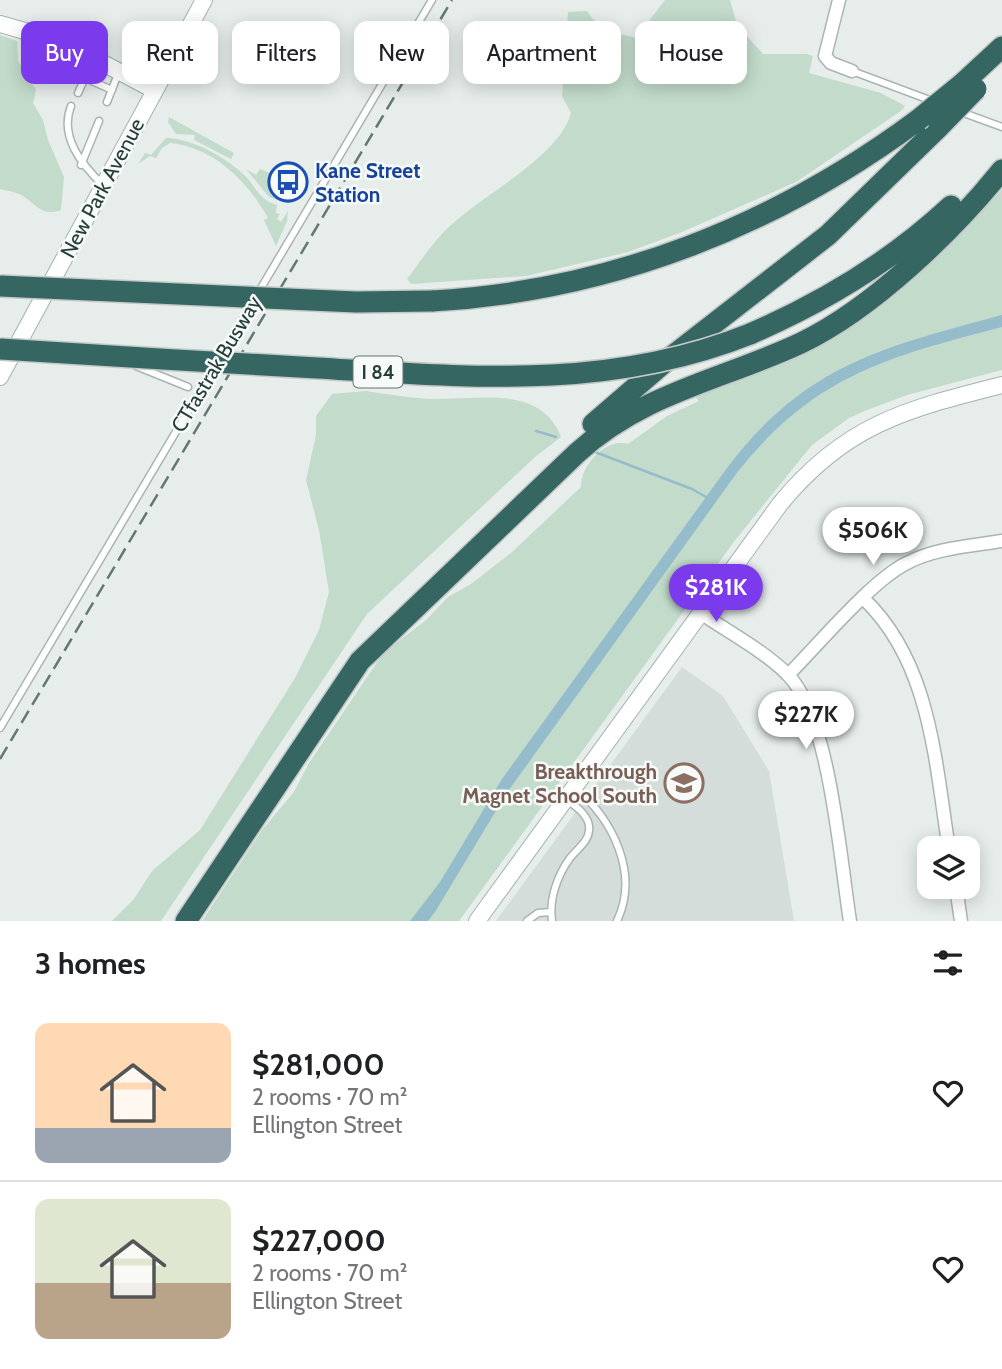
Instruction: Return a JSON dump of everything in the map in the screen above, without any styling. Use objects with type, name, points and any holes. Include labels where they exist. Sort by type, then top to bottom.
[{"type":"highway","points":[[174,921],[324,692],[373,631],[615,404],[828,235],[939,127],[1002,47]]},
{"type":"highway","points":[[0,286],[356,302],[432,301],[499,296],[573,283],[684,250],[790,202],[1002,63]]},
{"type":"highway","name":"I 84","points":[[0,349],[454,377],[541,378],[642,365],[750,334],[823,299],[887,258],[932,222],[1002,152]]},
{"type":"highway","points":[[186,921],[355,667],[385,634],[582,449],[614,423],[650,402],[794,346],[843,318],[871,298],[918,256],[1002,170]]},
{"type":"street","name":"New Park Avenue","points":[[0,377],[204,0]]},
{"type":"street","points":[[839,0],[826,59],[852,71]]},
{"type":"street","points":[[0,24],[21,29]]},
{"type":"street","points":[[108,65],[154,90]]},
{"type":"street","points":[[477,921],[786,497],[831,452],[870,426],[898,413],[1002,385]]},
{"type":"street","points":[[788,675],[864,599],[905,563],[941,551],[1002,541]]},
{"type":"street","points":[[864,599],[891,630],[924,702],[947,836]]},
{"type":"street","points":[[701,613],[788,675],[816,720],[850,921]]},
{"type":"street","points":[[958,899],[961,921]]},
{"type":"lane","name":"CTfastrak Busway","points":[[0,728],[432,0]]},
{"type":"lane","points":[[107,102],[119,71]]},
{"type":"lane","points":[[852,71],[1002,127]]},
{"type":"lane","points":[[78,93],[82,84]]},
{"type":"lane","points":[[99,84],[113,90]]},
{"type":"lane","points":[[71,106],[66,119],[81,165],[103,185]]},
{"type":"lane","points":[[81,165],[99,121]]},
{"type":"lane","points":[[97,355],[142,368],[188,387]]},
{"type":"lane","points":[[552,921],[551,912],[559,877],[590,830],[585,816],[570,793]]},
{"type":"lane","points":[[570,793],[600,813],[620,850],[625,886],[617,921]]},
{"type":"lane","points":[[527,921],[538,913],[551,912]]},
{"type":"shaded area","name":"Breakthrough Magnet School South","points":[[682,667],[723,696],[769,771],[794,921],[496,921]]},
{"type":"green space","points":[[665,0],[730,0],[736,21],[649,21]]},
{"type":"green space","points":[[587,11],[595,21],[567,21],[568,12]]},
{"type":"green space","points":[[621,34],[635,38],[635,84],[747,84],[747,36],[763,54],[813,56],[809,73],[881,93],[905,106],[796,182],[682,232],[628,252],[526,276],[411,284],[407,279],[445,231],[537,159],[564,129],[571,113],[562,96],[563,84],[621,84]]},
{"type":"green space","points":[[0,35],[17,41],[21,84],[32,84],[36,90],[33,103],[43,120],[48,140],[64,177],[61,210],[44,211],[21,195],[0,189]]},
{"type":"green space","points":[[169,117],[234,153],[231,159],[194,140],[195,135],[176,134],[168,122]]},
{"type":"green space","points":[[166,138],[199,146],[232,165],[263,197],[277,205],[276,213],[280,214],[277,219],[281,222],[288,211],[287,221],[276,246],[264,220],[268,218],[260,205],[240,180],[215,159],[201,151],[170,143],[162,148],[156,158],[150,156],[138,164],[145,153],[151,155]]},
{"type":"green space","points":[[246,169],[256,175],[260,169],[286,179],[309,174],[288,198],[280,201],[269,197]]},
{"type":"green space","points":[[1002,190],[1002,370],[907,395],[867,410],[849,418],[812,445],[736,539],[459,921],[202,921],[262,830],[294,792],[309,763],[384,652],[425,621],[448,597],[471,584],[511,553],[581,487],[585,470],[596,455],[611,445],[628,444],[667,416],[699,401],[693,394],[806,352],[872,313]]},
{"type":"green space","points":[[366,391],[423,398],[487,397],[523,402],[539,409],[552,420],[561,437],[535,457],[367,614],[161,921],[112,921],[134,899],[152,871],[200,830],[295,678],[319,630],[329,592],[319,530],[306,480],[316,435],[316,416],[332,394]]},
{"type":"water","points":[[1002,315],[1002,327],[923,349],[855,375],[824,392],[794,414],[765,441],[736,474],[506,794],[435,912],[428,921],[410,921],[440,882],[502,779],[727,468],[756,433],[786,405],[849,365],[883,350]]},
{"type":"waterway","points":[[536,431],[556,437]]},
{"type":"waterway","points":[[595,452],[692,489],[708,498]]},
{"type":"railway","points":[[0,759],[452,0]]},
{"type":"place","name":"Kane Street Station","points":[[288,182]]},
{"type":"place","name":"Breakthrough Magnet School South","points":[[684,783]]}]
